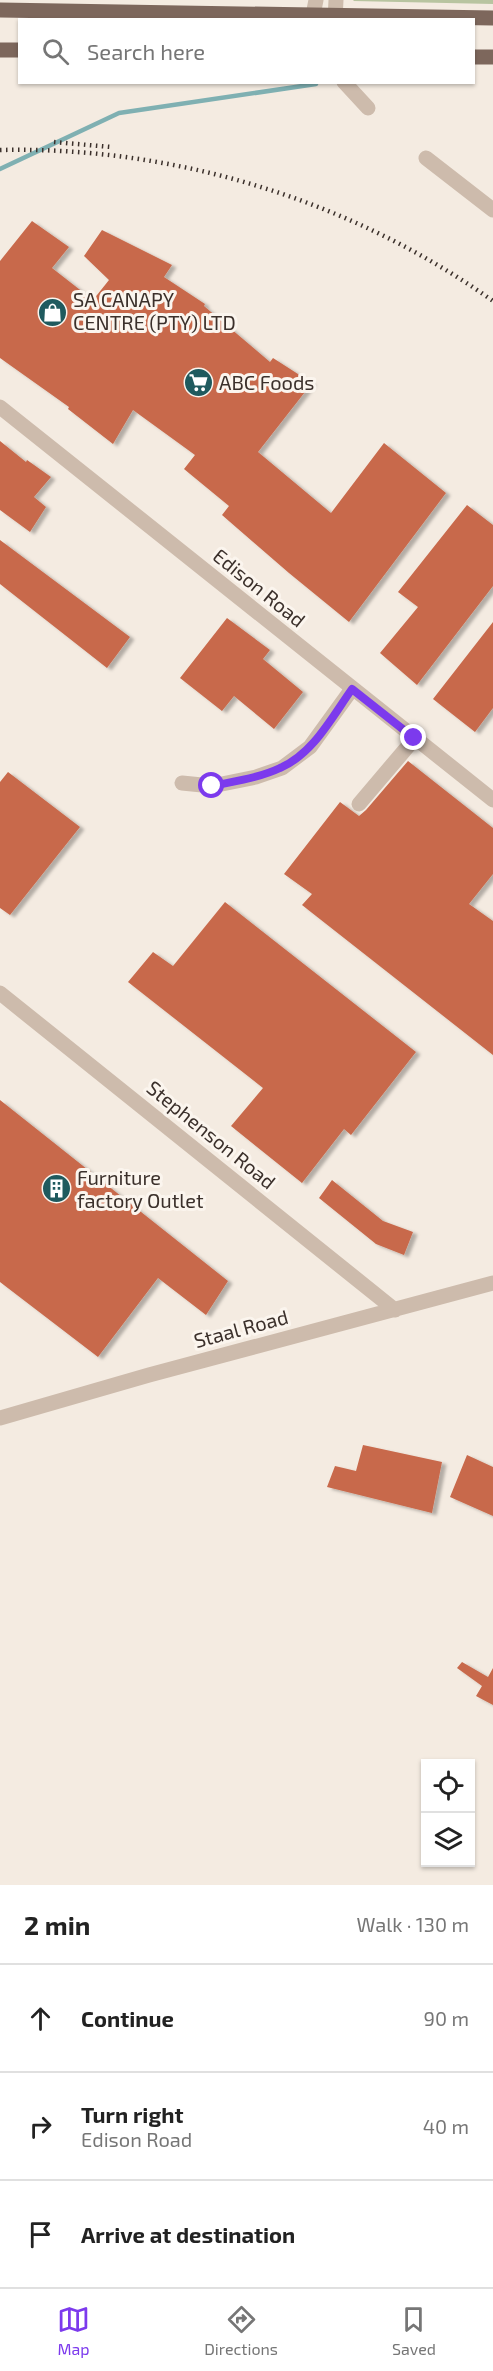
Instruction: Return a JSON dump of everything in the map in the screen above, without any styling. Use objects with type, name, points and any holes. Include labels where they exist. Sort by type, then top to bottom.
[{"type":"main road","points":[[0,10],[313,11],[493,18]]},
{"type":"main road","points":[[0,50],[18,50]]},
{"type":"main road","points":[[475,57],[493,57]]},
{"type":"street","points":[[346,84],[368,108]]},
{"type":"street","points":[[426,158],[493,210]]},
{"type":"street","name":"Edison Road","points":[[0,407],[493,800]]},
{"type":"street","points":[[182,783],[212,786],[256,777],[282,768],[310,747],[352,689]]},
{"type":"street","points":[[359,804],[414,738]]},
{"type":"street","name":"Stephenson Road","points":[[0,993],[395,1310]]},
{"type":"street","name":"Staal Road","points":[[0,1418],[149,1375],[493,1283]]},
{"type":"green space","points":[[493,0],[493,4],[353,1]]},
{"type":"building","points":[[32,221],[69,247],[52,268],[93,300],[109,280],[84,256],[102,230],[172,265],[164,277],[205,304],[204,306],[270,362],[273,358],[312,383],[258,452],[331,513],[384,443],[446,493],[349,622],[222,515],[229,506],[184,469],[195,455],[133,410],[113,444],[68,409],[69,407],[0,358],[0,261]]},
{"type":"building","points":[[0,441],[26,462],[27,460],[51,477],[34,497],[46,507],[30,532],[0,510]]},
{"type":"building","points":[[467,505],[493,525],[493,586],[417,685],[380,653],[418,607],[398,592]]},
{"type":"building","points":[[0,540],[130,637],[107,668],[0,584]]},
{"type":"building","points":[[227,618],[270,650],[263,659],[303,692],[274,729],[234,696],[222,711],[180,678]]},
{"type":"building","points":[[493,622],[493,708],[475,732],[433,699]]},
{"type":"building","points":[[408,761],[493,828],[493,874],[469,904],[493,921],[493,1055],[302,905],[312,894],[284,874],[340,802],[359,816]]},
{"type":"building","points":[[8,772],[80,827],[10,915],[0,908],[0,782]]},
{"type":"building","points":[[225,902],[416,1052],[351,1135],[344,1129],[302,1183],[231,1126],[263,1088],[128,982],[153,952],[173,966]]},
{"type":"building","name":"Furniture factory Outlet","points":[[0,1100],[228,1281],[206,1315],[158,1278],[98,1357],[0,1282]]},
{"type":"building","points":[[332,1180],[383,1221],[413,1232],[404,1255],[376,1244],[319,1198]]},
{"type":"building","points":[[363,1445],[442,1462],[432,1513],[327,1487],[335,1466],[356,1471]]},
{"type":"building","points":[[467,1455],[493,1467],[493,1516],[450,1497]]},
{"type":"building","points":[[462,1662],[488,1677],[493,1668],[493,1705],[476,1696],[482,1686],[457,1668]]},
{"type":"waterway","points":[[0,169],[119,113],[316,84]]},
{"type":"railway","points":[[54,142],[111,147]]},
{"type":"railway","points":[[0,150],[65,151],[130,158],[195,169],[258,186],[320,208],[380,234],[438,265],[493,301]]},
{"type":"place","name":"SA CANAPY CENTRE (PTY) LTD","points":[[52,312]]},
{"type":"place","name":"ABC Foods","points":[[198,383]]},
{"type":"place","name":"Furniture factory Outlet","points":[[56,1189]]},
{"type":"route","points":[[212,786],[256,777],[282,768],[310,747],[352,689],[414,738]]}]
